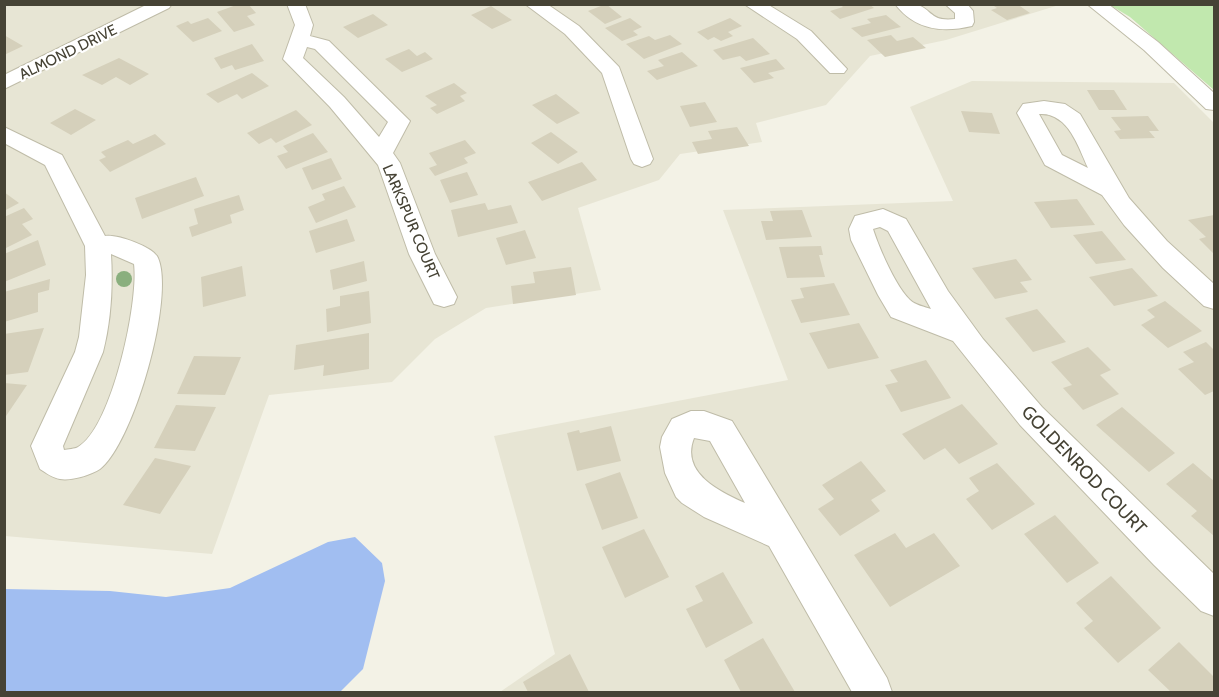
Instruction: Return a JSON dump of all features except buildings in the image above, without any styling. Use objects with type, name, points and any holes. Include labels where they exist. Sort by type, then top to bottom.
[{"type":"street","name":"ALMOND DRIVE","points":[[4,83],[163,4]]},
{"type":"street","name":"LARKSPUR COURT","points":[[296,4],[304,25],[293,59],[338,102],[389,163],[423,254],[444,297]]},
{"type":"street","points":[[534,4],[572,30],[612,71],[642,159]]},
{"type":"street","points":[[753,4],[804,35],[837,69]]},
{"type":"street","points":[[904,4],[928,22],[947,27],[964,22],[964,11],[954,4]]},
{"type":"street","points":[[1096,4],[1158,53],[1215,104]]},
{"type":"street","points":[[299,39],[322,45],[399,121],[381,154]]},
{"type":"street","points":[[4,134],[54,160],[98,246],[99,275],[93,337],[47,446],[51,459],[62,465],[87,459],[104,441],[137,357],[149,301],[149,267],[146,259],[113,244],[98,246]]},
{"type":"street","points":[[1110,189],[1166,257],[1215,299]]},
{"type":"street","name":"GOLDENROD COURT","points":[[963,333],[1038,424],[1149,536],[1215,598]]},
{"type":"street","points":[[779,533],[873,693]]},
{"type":"shaded area","points":[[4,5],[1059,5],[946,40],[870,56],[826,105],[756,123],[762,142],[680,154],[659,180],[578,208],[601,290],[486,308],[435,339],[392,382],[269,395],[212,554],[5,536]]},
{"type":"shaded area","points":[[972,81],[1174,83],[1214,123],[1214,692],[500,692],[555,654],[494,436],[788,380],[723,210],[953,201],[910,107]]},
{"type":"green space","points":[[1110,5],[1214,5],[1214,90],[1130,17]]},
{"type":"water","points":[[355,537],[382,563],[385,581],[363,669],[340,692],[5,692],[5,589],[110,591],[166,597],[230,588],[328,542]]}]
